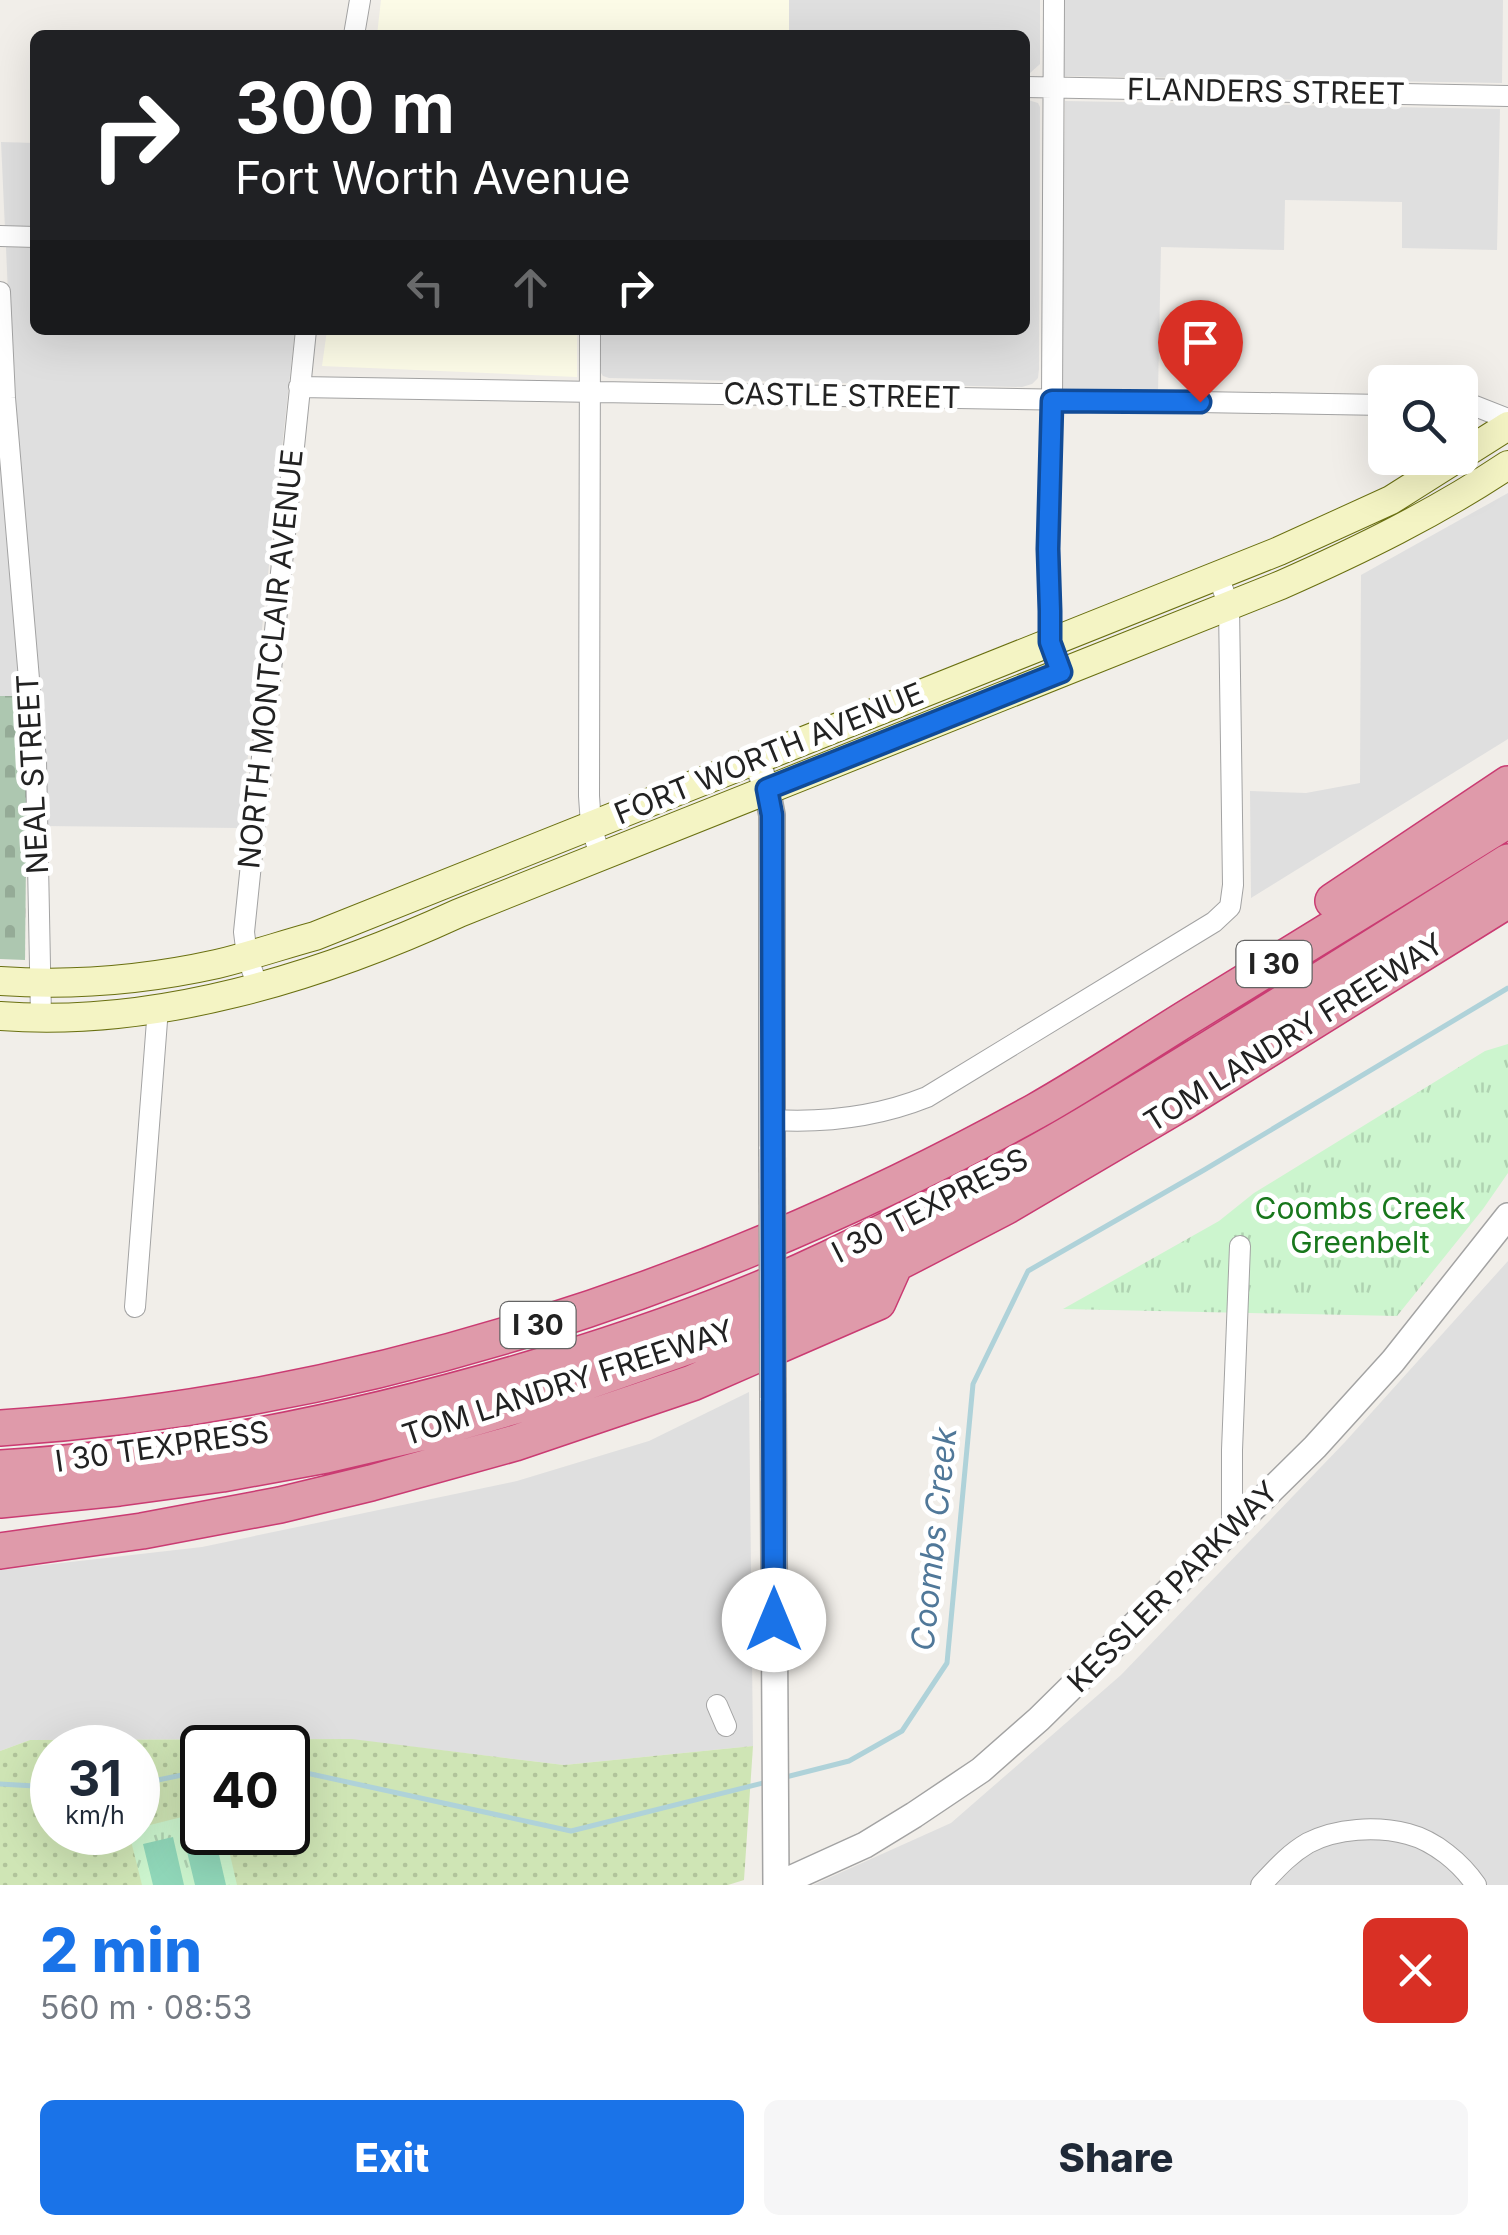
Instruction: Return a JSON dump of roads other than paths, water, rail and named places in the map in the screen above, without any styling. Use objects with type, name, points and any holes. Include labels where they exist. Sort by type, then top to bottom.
[{"type":"highway","points":[[1040,1108],[1088,1052],[1307,918],[1508,784]]},
{"type":"highway","name":"I 30","points":[[0,1428],[110,1417],[312,1385],[510,1334],[656,1285],[892,1185],[1040,1108],[1508,820]]},
{"type":"highway","name":"I 30 TEXPRESS","points":[[0,1468],[135,1455],[355,1415],[609,1345],[722,1304],[844,1251],[1084,1126],[1508,862]]},
{"type":"highway","name":"TOM LANDRY FREEWAY","points":[[0,1500],[222,1474],[429,1432],[529,1402],[714,1337],[895,1264],[1005,1206],[1151,1122],[1508,900]]},
{"type":"highway","points":[[0,1552],[280,1505],[515,1443],[692,1383],[878,1302],[895,1264]]},
{"type":"main road","name":"FORT WORTH AVENUE","points":[[0,981],[101,982],[157,975],[218,964],[315,936],[1336,526],[1391,500],[1460,458],[1508,422]]},
{"type":"main road","name":"FORT WORTH AVENUE","points":[[0,1016],[41,1017],[158,1008],[258,987],[342,960],[1345,557],[1464,494],[1508,464]]},
{"type":"main road","points":[[404,901],[417,932]]},
{"type":"street","points":[[355,30],[360,0]]},
{"type":"street","points":[[1054,0],[1048,549],[1050,642],[1061,672]]},
{"type":"street","name":"FLANDERS STREET","points":[[1030,87],[1508,96]]},
{"type":"street","points":[[0,236],[30,237]]},
{"type":"street","name":"NEAL STREET","points":[[0,292],[2,398],[36,760],[41,1017]]},
{"type":"street","name":"NORTH MONTCLAIR AVENUE","points":[[258,987],[246,956],[244,932],[305,335]]},
{"type":"street","points":[[590,335],[590,825],[600,856]]},
{"type":"street","name":"CASTLE STREET","points":[[299,387],[1368,405]]},
{"type":"street","points":[[1478,408],[1508,422]]},
{"type":"street","points":[[773,1120],[860,1118],[927,1098],[1214,922],[1230,907],[1233,885],[1229,606],[1218,576]]},
{"type":"street","points":[[756,760],[772,815],[777,1885]]},
{"type":"street","points":[[135,1306],[158,1008]]},
{"type":"street","name":"KESSLER PARKWAY","points":[[777,1885],[865,1844],[981,1770],[1039,1720],[1315,1447],[1393,1362],[1508,1216]]},
{"type":"street","points":[[1232,1529],[1240,1246]]},
{"type":"street","points":[[717,1706],[726,1726]]},
{"type":"street","points":[[1262,1885],[1284,1860],[1310,1842],[1344,1830],[1374,1830],[1410,1834],[1447,1854],[1476,1885]]},
{"type":"waterway","name":"Coombs Creek","points":[[782,1778],[849,1761],[902,1731],[947,1663],[973,1384],[1028,1271],[1508,988]]},
{"type":"waterway","name":"Coombs Creek","points":[[310,1774],[571,1831],[767,1782]]},
{"type":"waterway","name":"Coombs Creek","points":[[160,1780],[180,1775]]},
{"type":"waterway","name":"Coombs Creek","points":[[0,1784],[30,1786]]},
{"type":"park label","name":"Coombs Creek Greenbelt","points":[[1360,1226]]}]
